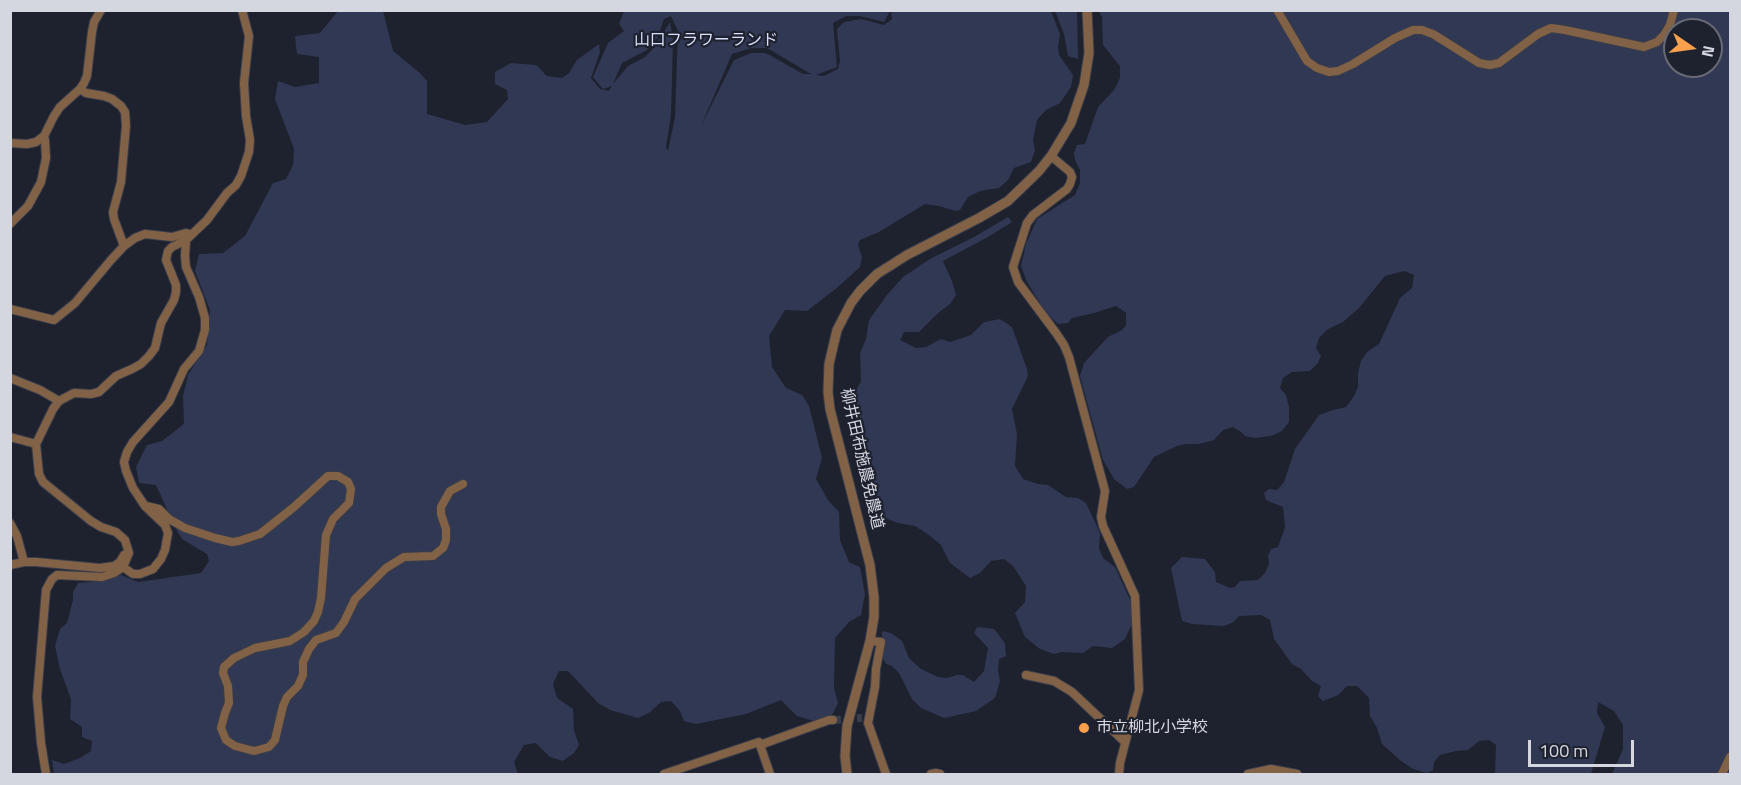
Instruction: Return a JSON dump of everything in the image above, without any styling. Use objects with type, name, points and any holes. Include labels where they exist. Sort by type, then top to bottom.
[{"type":"street","points":[[10,143],[36,142],[44,136],[60,107],[80,89],[87,76],[94,22],[101,10]]},
{"type":"street","points":[[46,774],[37,697],[46,591],[52,579],[57,575],[102,577],[114,573],[123,567],[129,553],[125,540],[121,536],[91,521],[44,482],[39,474],[36,444],[59,401],[74,393],[99,392],[116,376],[132,369],[149,356],[155,348],[161,323],[176,292],[167,255],[172,247],[188,237],[207,220],[241,176],[249,152],[250,140],[244,82],[249,36],[242,10]]},
{"type":"street","name":"柳井田布施農免農道","points":[[847,774],[845,756],[847,726],[870,641],[874,617],[873,580],[859,517],[837,441],[828,393],[829,364],[837,330],[851,303],[877,274],[907,255],[1008,201],[1051,156],[1071,123],[1084,85],[1089,52],[1087,10]]},
{"type":"street","points":[[1277,10],[1307,61],[1329,72],[1338,71],[1353,64],[1395,38],[1413,30],[1422,30],[1432,34],[1479,63],[1490,66],[1499,63],[1538,34],[1551,28],[1644,47],[1657,42],[1664,35],[1670,25],[1674,10]]},
{"type":"street","points":[[80,89],[86,93],[112,99],[125,112],[121,182],[113,213],[124,246]]},
{"type":"street","points":[[10,224],[28,206],[41,182],[46,158],[44,136]]},
{"type":"street","points":[[1051,156],[1070,172],[1072,177],[1070,184],[1067,189],[1033,215],[1027,223],[1013,267],[1018,282],[1056,333],[1069,357],[1105,491],[1101,517],[1103,526],[1135,596],[1139,690],[1119,774]]},
{"type":"street","points":[[10,309],[54,320],[75,303],[124,246],[140,235],[172,237],[186,233],[188,237]]},
{"type":"street","points":[[123,567],[133,574],[153,569],[165,550],[168,533],[165,525],[145,506],[133,488],[124,462],[132,442],[169,402],[183,369],[199,351],[206,330],[199,297],[186,267],[184,256],[188,237]]},
{"type":"street","points":[[10,378],[40,390],[59,401]]},
{"type":"street","points":[[10,437],[36,444]]},
{"type":"street","points":[[145,506],[159,509],[169,519],[185,528],[232,542],[260,534],[328,476],[338,476],[348,482],[351,489],[348,503],[333,519],[326,535],[321,598],[314,621],[304,632],[290,641],[255,648],[234,658],[224,667],[229,704],[221,728],[226,740],[235,746],[254,751],[269,747],[275,740],[283,706],[287,697],[298,686],[303,675],[303,662],[316,640],[336,633],[355,599],[386,568],[405,556],[433,556],[443,548],[446,530],[441,507],[450,491],[463,484]]},
{"type":"street","points":[[10,523],[17,536],[24,562]]},
{"type":"street","points":[[10,566],[24,562],[100,568],[114,566],[120,562],[127,545]]},
{"type":"street","points":[[870,641],[880,642],[880,651],[873,696],[865,717],[886,774]]},
{"type":"street","points":[[1026,675],[1054,681],[1066,687],[1125,742]]},
{"type":"street","points":[[760,746],[833,720]]},
{"type":"street","points":[[664,774],[759,742],[770,774]]},
{"type":"street","points":[[1722,774],[1731,758]]},
{"type":"street","points":[[1248,774],[1271,769],[1297,774]]},
{"type":"street","points":[[931,774],[940,774]]},
{"type":"green space","name":"山口フラワーランド","points":[[338,11],[383,11],[393,51],[427,81],[427,114],[465,125],[487,122],[508,99],[507,90],[495,84],[495,72],[511,63],[536,65],[547,76],[562,78],[569,73],[577,60],[599,44],[600,52],[591,78],[600,89],[609,91],[612,86],[603,89],[593,77],[608,43],[624,31],[619,24],[624,11],[890,11],[884,22],[860,16],[846,16],[833,23],[837,67],[816,75],[824,76],[838,69],[840,61],[837,29],[844,22],[861,19],[884,25],[892,19],[891,11],[1051,11],[1060,34],[1059,55],[1073,75],[1071,87],[1060,103],[1046,110],[1037,120],[1033,140],[1035,150],[1031,162],[1014,168],[1008,180],[999,188],[980,191],[968,197],[960,210],[955,211],[925,204],[879,232],[860,240],[858,245],[862,257],[860,267],[807,311],[785,310],[769,336],[772,367],[786,388],[802,395],[809,406],[822,458],[816,479],[828,500],[839,512],[840,540],[849,562],[860,567],[865,594],[861,615],[849,622],[835,638],[834,688],[838,703],[832,715],[814,721],[797,716],[781,700],[746,714],[696,724],[684,721],[680,711],[671,701],[661,702],[649,713],[638,718],[610,710],[598,703],[568,671],[559,671],[553,684],[557,698],[573,709],[574,730],[579,745],[574,753],[563,761],[550,757],[536,743],[524,745],[514,762],[518,774],[54,774],[52,760],[64,764],[91,751],[92,741],[82,737],[82,727],[70,719],[71,699],[60,669],[55,646],[60,629],[67,623],[73,592],[78,583],[104,581],[121,575],[138,582],[201,573],[209,561],[207,554],[182,539],[156,485],[139,483],[136,467],[147,445],[162,441],[184,424],[183,396],[188,375],[207,345],[210,310],[195,271],[199,254],[223,253],[245,236],[273,183],[286,179],[293,165],[294,149],[275,99],[278,81],[295,87],[319,83],[319,57],[297,54],[295,36],[320,33]],"holes":[[[671,16],[678,31],[675,117],[668,151],[666,147],[671,115],[673,39],[670,22],[652,50],[645,57],[628,66],[613,84],[622,63],[647,50],[658,37],[664,19]],[[751,48],[767,48],[811,74],[803,74],[766,53],[751,53],[734,60],[700,128],[732,54]]]},
{"type":"green space","points":[[1055,11],[1077,11],[1078,59],[1068,56],[1064,34]]},
{"type":"green space","points":[[1099,11],[1730,11],[1730,774],[1612,774],[1623,749],[1623,725],[1614,711],[1598,702],[1597,713],[1605,727],[1591,774],[1495,774],[1496,745],[1489,740],[1479,741],[1468,750],[1440,755],[1434,762],[1433,770],[1427,773],[1413,769],[1382,744],[1370,716],[1369,698],[1357,686],[1347,686],[1338,695],[1323,701],[1318,696],[1321,686],[1292,664],[1274,639],[1270,620],[1261,615],[1239,616],[1232,623],[1223,626],[1182,621],[1171,568],[1182,557],[1205,559],[1215,572],[1216,582],[1230,588],[1235,587],[1240,581],[1258,580],[1265,573],[1271,549],[1278,547],[1285,527],[1283,507],[1266,500],[1264,493],[1269,489],[1277,490],[1284,482],[1295,449],[1319,415],[1346,407],[1354,396],[1358,387],[1361,361],[1367,352],[1379,344],[1400,298],[1412,288],[1414,275],[1404,271],[1385,276],[1359,308],[1319,338],[1316,348],[1321,356],[1310,371],[1292,372],[1283,378],[1280,388],[1286,395],[1289,422],[1282,431],[1271,436],[1255,438],[1245,436],[1233,427],[1223,430],[1214,440],[1177,446],[1154,457],[1134,487],[1127,489],[1114,479],[1103,460],[1080,376],[1084,363],[1108,337],[1122,330],[1126,325],[1126,313],[1116,306],[1072,318],[1068,323],[1058,324],[1046,313],[1027,282],[1021,266],[1026,244],[1037,219],[1075,195],[1080,183],[1080,170],[1074,153],[1077,145],[1085,144],[1098,107],[1114,90],[1120,78],[1120,66],[1103,45],[1102,17]]},
{"type":"green space","points":[[1008,217],[1012,222],[943,261],[956,295],[950,304],[919,332],[904,332],[900,340],[916,348],[926,347],[941,339],[950,342],[971,335],[984,322],[1000,319],[1012,327],[1028,376],[1012,409],[1017,434],[1015,466],[1023,479],[1048,485],[1066,497],[1078,498],[1086,503],[1100,533],[1099,548],[1103,558],[1115,567],[1131,602],[1131,626],[1125,639],[1112,648],[1093,646],[1083,653],[1054,654],[1040,649],[1025,637],[1015,613],[1025,602],[1026,586],[1013,566],[1004,559],[991,561],[980,573],[970,578],[950,563],[941,545],[929,535],[915,526],[883,517],[872,504],[857,452],[851,424],[852,398],[861,381],[860,353],[866,339],[869,320],[903,277],[930,259]]},
{"type":"green space","points":[[977,627],[994,629],[1005,643],[1006,656],[999,659],[1000,681],[995,698],[976,711],[944,718],[921,708],[912,699],[899,673],[886,664],[883,658],[882,631],[891,633],[902,641],[909,658],[921,669],[938,677],[963,675],[974,682],[984,671],[988,648],[974,633]]},
{"type":"tunnel","points":[[833,720],[862,718]]},
{"type":"place","name":"市立柳北小学校","points":[[1084,728]]}]
